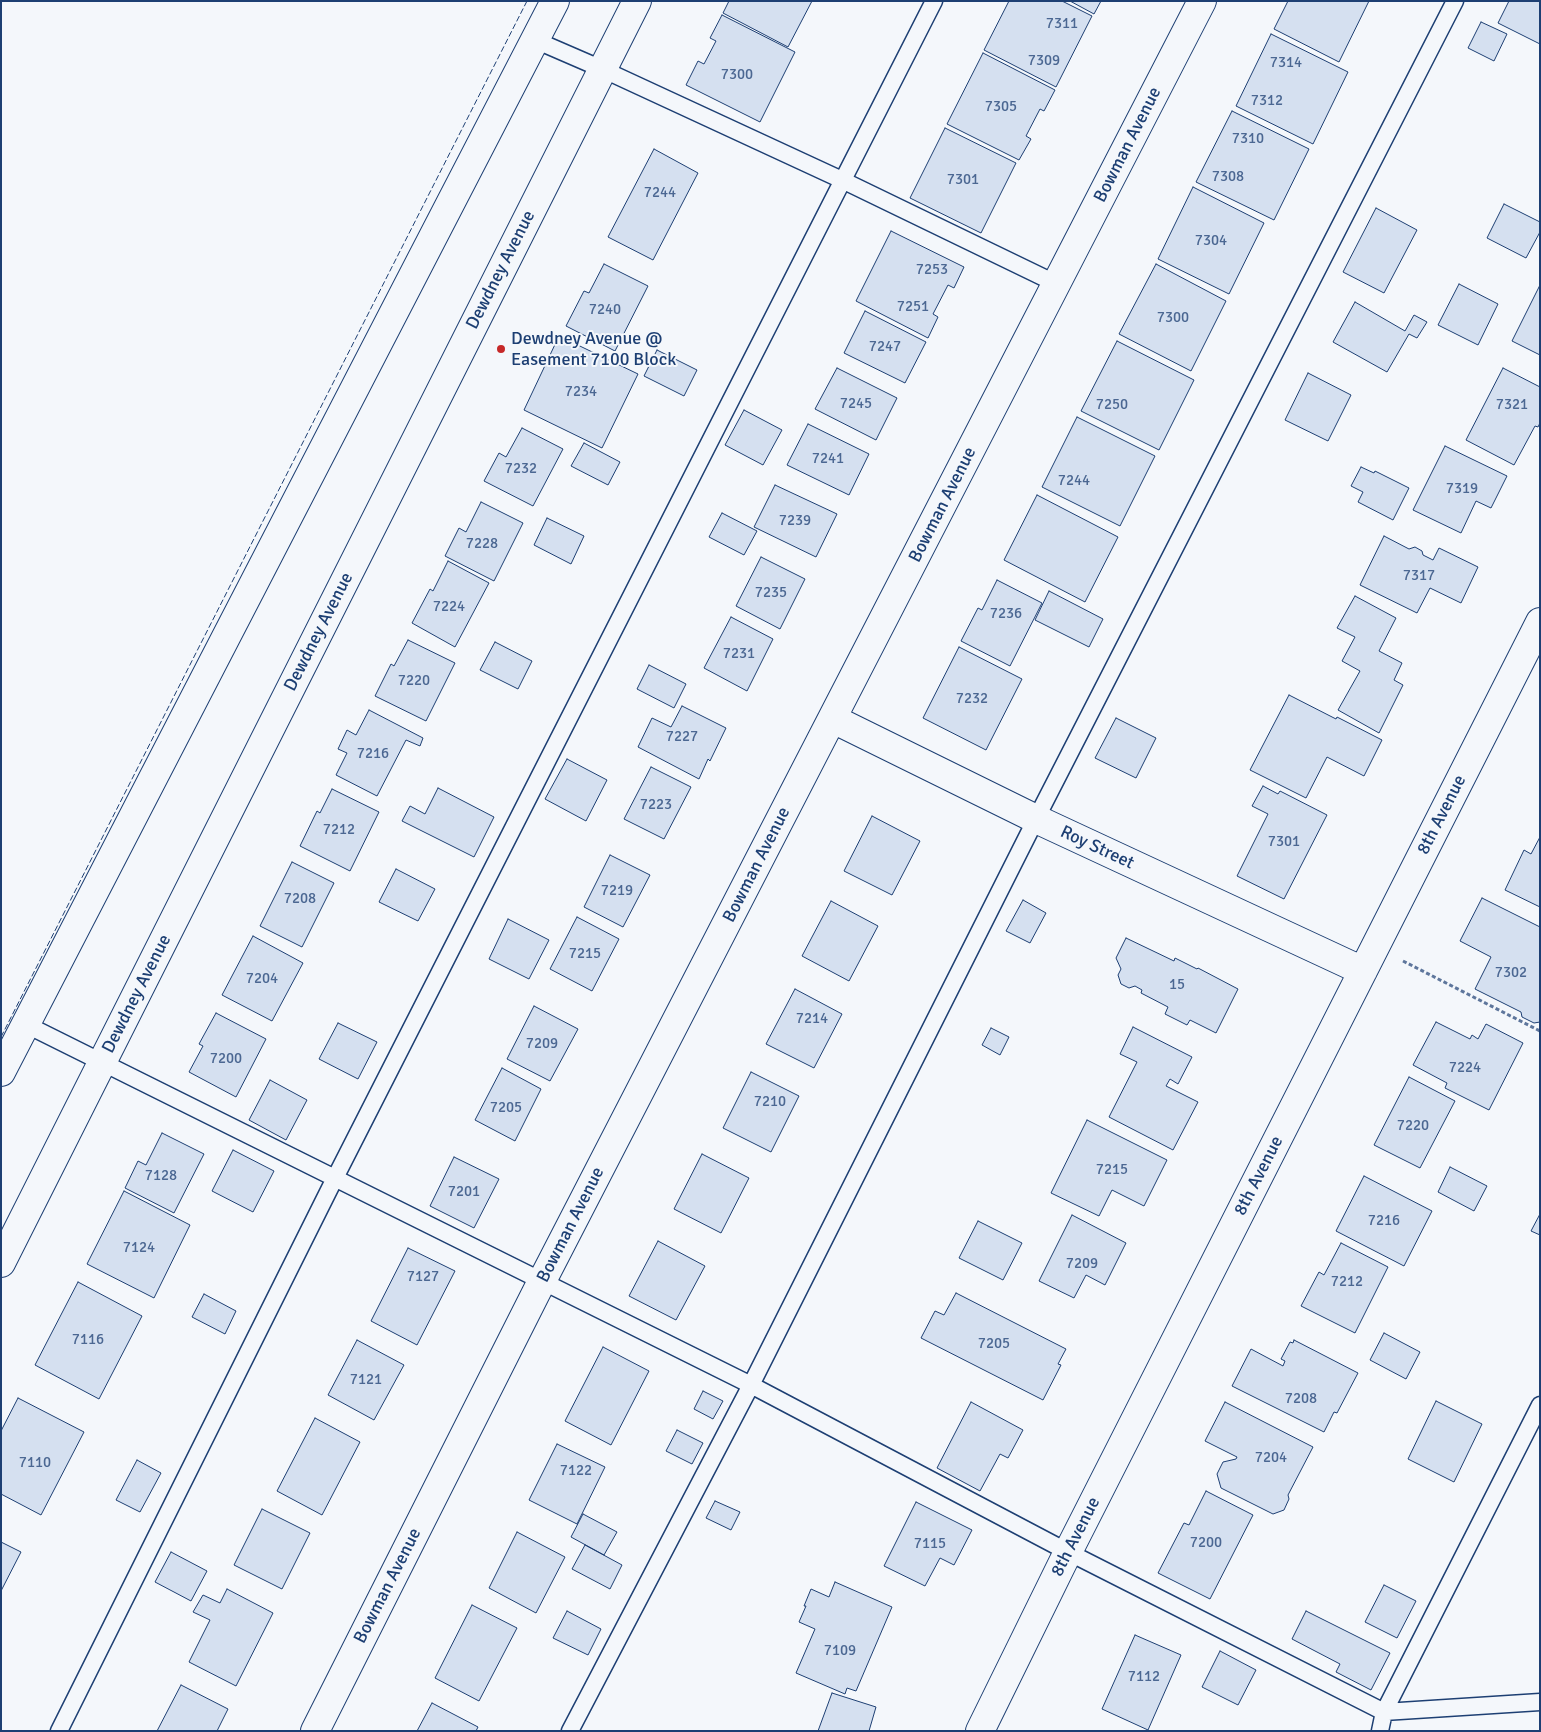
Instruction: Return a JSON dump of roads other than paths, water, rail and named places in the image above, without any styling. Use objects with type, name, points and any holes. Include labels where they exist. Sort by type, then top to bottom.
[{"type":"street","points":[[1,1072],[555,1]]},
{"type":"street","name":"Dewdney Avenue","points":[[1,1263],[637,1]]},
{"type":"street","name":"Bowman Avenue","points":[[315,1731],[542,1281],[1202,1]]},
{"type":"street","name":"8th Avenue","points":[[980,1731],[1068,1552],[1540,622]]},
{"type":"street","name":"Roy Street","points":[[833,719],[1036,819],[1369,959]]},
{"type":"lane","points":[[59,1731],[334,1178],[934,1]]},
{"type":"lane","points":[[575,1729],[751,1385],[1036,819],[1455,1]]},
{"type":"lane","points":[[535,40],[842,180],[1057,284]]},
{"type":"lane","points":[[25,1024],[751,1385],[1068,1552],[1384,1712],[1540,1702]]},
{"type":"lane","points":[[1380,1731],[1384,1712],[1540,1405]]},
{"type":"place","name":"Dewdney Avenue @ Easement 7100 Block","points":[[501,349]]}]
